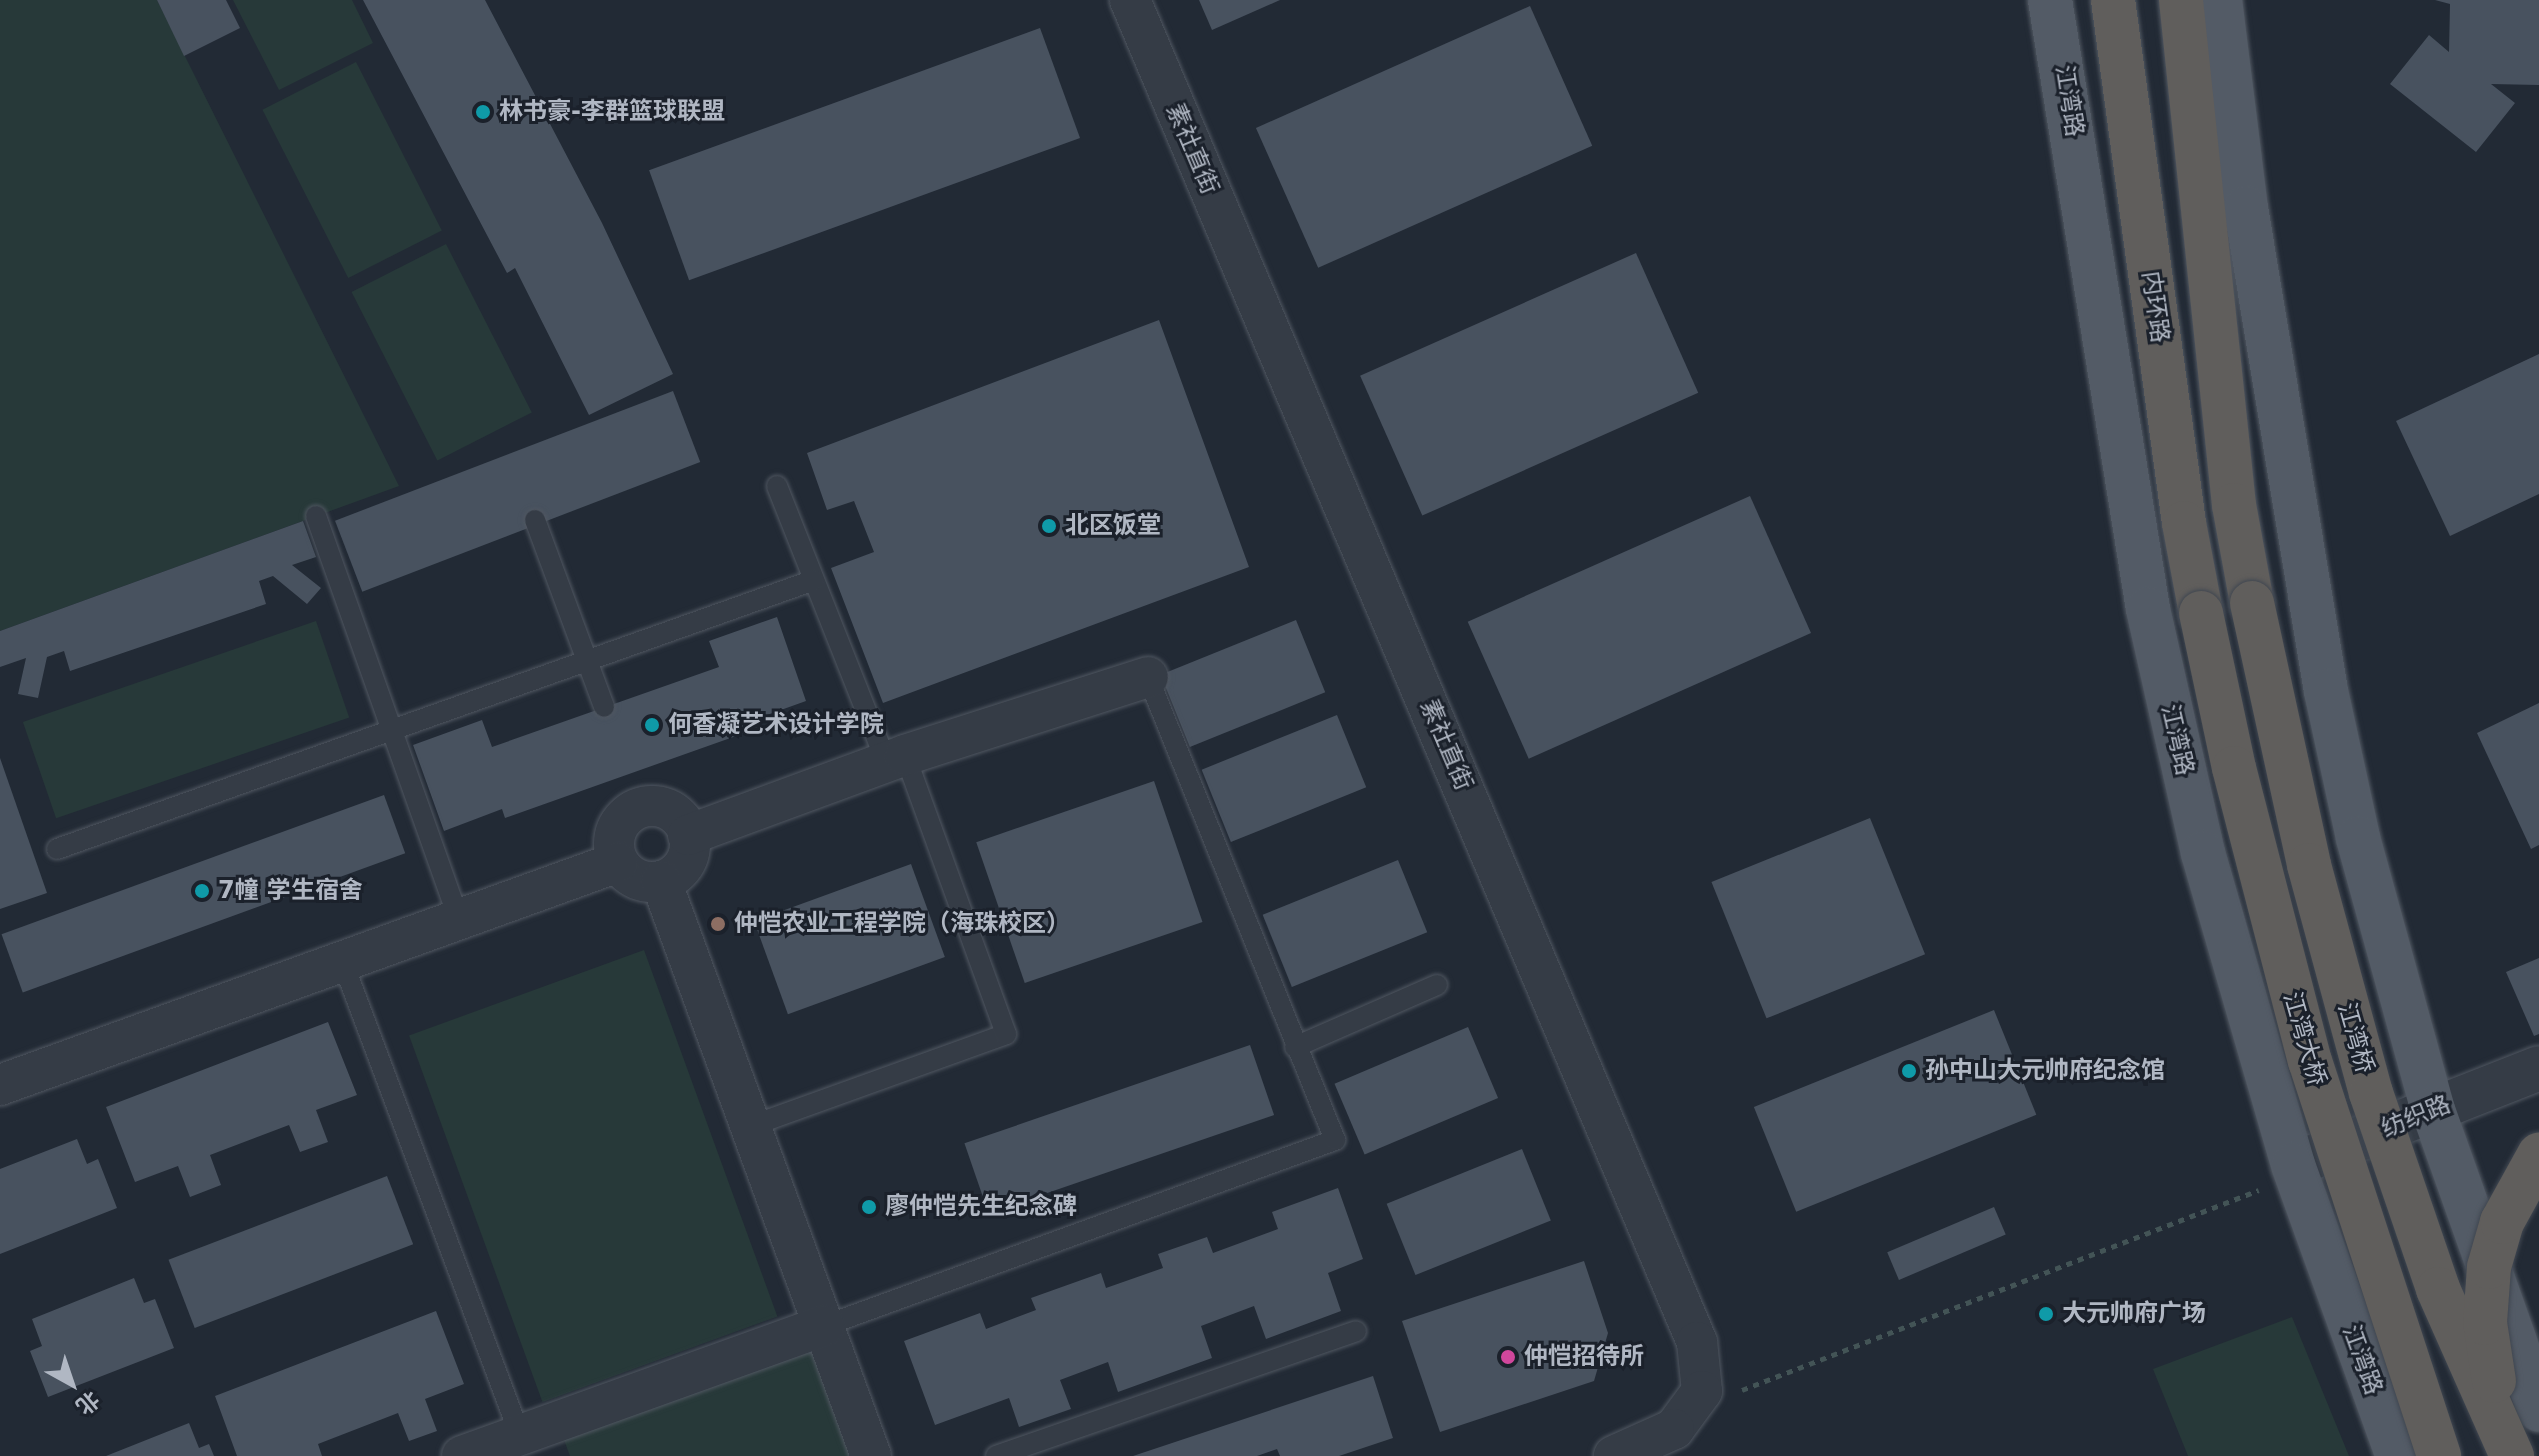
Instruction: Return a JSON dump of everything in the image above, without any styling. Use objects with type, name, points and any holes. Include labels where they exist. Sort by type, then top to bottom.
[{"type":"highway","name":"内环路","points":[[2113,0],[2184,523],[2201,613]]},
{"type":"highway","name":"江湾桥","points":[[2181,0],[2234,505],[2309,865],[2371,1093],[2438,1289],[2514,1456]]},
{"type":"highway","name":"江湾大桥","points":[[2201,613],[2234,768],[2310,1061],[2439,1456]]},
{"type":"highway","points":[[2514,1456],[2488,1351],[2486,1295],[2502,1222],[2539,1155]]},
{"type":"main road","name":"江湾路","points":[[2050,0],[2148,609],[2203,853],[2293,1165],[2398,1456]]},
{"type":"main road","points":[[2220,0],[2246,208],[2326,691],[2384,941],[2433,1110],[2539,1410]]},
{"type":"street","name":"素社直街","points":[[1130,0],[1686,1308],[1697,1342],[1702,1391]]},
{"type":"street","points":[[688,835],[895,759],[1148,677]]},
{"type":"street","points":[[645,806],[669,810],[688,835],[683,866],[661,881],[636,879],[618,862],[614,839],[634,811],[645,806]]},
{"type":"street","points":[[0,1085],[618,862]]},
{"type":"street","points":[[661,881],[871,1456]]},
{"type":"street","name":"纺织路","points":[[2293,1165],[2539,1068]]},
{"type":"street","points":[[462,1456],[824,1326]]},
{"type":"street","points":[[1614,1456],[1674,1429],[1702,1391]]},
{"type":"lane","points":[[751,1126],[1006,1034],[895,759],[814,580],[777,486]]},
{"type":"lane","points":[[316,516],[458,918]]},
{"type":"lane","points":[[535,520],[604,707]]},
{"type":"lane","points":[[57,849],[814,580]]},
{"type":"lane","points":[[824,1326],[1335,1140],[1148,677]]},
{"type":"lane","points":[[342,960],[520,1435]]},
{"type":"lane","points":[[1295,1047],[1437,985]]},
{"type":"lane","points":[[996,1456],[1356,1331]]},
{"type":"path","points":[[1702,1391],[1735,1393],[2270,1186],[2293,1165]]},
{"type":"shaded area","points":[[0,0],[157,0],[399,486],[0,631]]},
{"type":"shaded area","points":[[233,0],[352,0],[373,43],[279,90]]},
{"type":"shaded area","points":[[356,62],[442,230],[348,278],[262,110]]},
{"type":"shaded area","points":[[446,244],[532,412],[437,461],[352,292]]},
{"type":"shaded area","points":[[316,621],[349,717],[56,818],[23,722]]},
{"type":"shaded area","points":[[644,950],[777,1316],[542,1402],[409,1036]]},
{"type":"shaded area","points":[[2292,1317],[2349,1456],[2188,1456],[2153,1369]]},
{"type":"shaded area","points":[[824,1326],[873,1456],[570,1456],[557,1421]]},
{"type":"building","points":[[157,0],[226,0],[240,28],[184,56]]},
{"type":"building","name":"林书豪-李群篮球联盟","points":[[363,0],[485,0],[602,223],[673,374],[589,415],[515,268],[507,273]]},
{"type":"building","points":[[1199,0],[1280,0],[1212,30]]},
{"type":"building","points":[[2435,0],[2539,0],[2539,85],[2491,84],[2515,103],[2476,152],[2390,84],[2429,35],[2449,52],[2450,4]]},
{"type":"building","points":[[1530,6],[1592,146],[1318,268],[1256,128]]},
{"type":"building","points":[[1040,28],[1080,138],[689,280],[649,170]]},
{"type":"building","points":[[1636,253],[1698,393],[1422,516],[1360,376]]},
{"type":"building","name":"北区饭堂","points":[[1159,320],[1249,567],[883,703],[831,568],[874,552],[854,501],[827,510],[807,453]]},
{"type":"building","points":[[2539,354],[2539,494],[2450,536],[2396,421]]},
{"type":"building","points":[[673,391],[700,462],[362,592],[335,521]]},
{"type":"building","points":[[1750,496],[1811,633],[1529,759],[1468,622]]},
{"type":"building","points":[[303,521],[316,557],[292,565],[321,588],[307,604],[273,576],[259,581],[266,604],[70,671],[64,651],[47,657],[38,698],[18,694],[26,658],[0,667],[0,631]]},
{"type":"building","name":"何香凝艺术设计学院","points":[[777,617],[806,701],[750,721],[753,730],[505,818],[502,809],[444,831],[413,745],[482,720],[492,747],[719,667],[709,641]]},
{"type":"building","points":[[1296,620],[1325,692],[1190,747],[1161,675]]},
{"type":"building","points":[[2539,703],[2539,845],[2531,849],[2477,733]]},
{"type":"building","points":[[1337,715],[1366,787],[1231,842],[1202,770]]},
{"type":"building","points":[[0,758],[47,893],[0,909]]},
{"type":"building","points":[[1154,781],[1203,922],[1025,983],[976,842]]},
{"type":"building","name":"7幢 学生宿舍","points":[[384,795],[405,853],[23,992],[2,934]]},
{"type":"building","points":[[1870,818],[1925,954],[1767,1018],[1711,882]]},
{"type":"building","points":[[1398,860],[1427,932],[1292,987],[1263,915]]},
{"type":"building","points":[[911,864],[945,957],[788,1014],[754,921]]},
{"type":"building","points":[[2539,958],[2539,1034],[2534,1036],[2506,972]]},
{"type":"building","points":[[1994,1010],[2036,1115],[1796,1212],[1754,1107]]},
{"type":"building","points":[[328,1022],[357,1095],[316,1110],[328,1142],[300,1152],[289,1125],[210,1155],[221,1185],[190,1197],[178,1166],[135,1182],[106,1107]]},
{"type":"building","points":[[1468,1027],[1498,1098],[1365,1155],[1335,1084]]},
{"type":"building","points":[[1250,1045],[1274,1115],[989,1213],[964,1143]]},
{"type":"building","points":[[77,1139],[87,1164],[98,1159],[117,1208],[0,1254],[0,1169]]},
{"type":"building","points":[[1522,1149],[1551,1220],[1415,1275],[1387,1204]]},
{"type":"building","points":[[387,1176],[413,1244],[195,1328],[169,1260]]},
{"type":"building","points":[[1338,1188],[1363,1259],[1328,1273],[1341,1311],[1266,1339],[1254,1306],[1201,1326],[1212,1358],[1118,1392],[1108,1362],[1060,1380],[1071,1409],[1019,1427],[1009,1398],[935,1425],[904,1341],[980,1313],[986,1329],[1036,1310],[1031,1298],[1101,1273],[1106,1288],[1163,1268],[1158,1254],[1207,1237],[1213,1253],[1278,1229],[1272,1212]]},
{"type":"building","points":[[1994,1207],[2006,1235],[1899,1280],[1887,1252]]},
{"type":"building","name":"仲恺招待所","points":[[1584,1261],[1608,1333],[1594,1381],[1440,1432],[1402,1321]]},
{"type":"building","points":[[134,1278],[144,1303],[155,1299],[174,1348],[48,1397],[30,1351],[42,1346],[32,1319]]},
{"type":"building","points":[[436,1311],[464,1384],[425,1399],[437,1431],[409,1441],[398,1413],[318,1444],[322,1456],[237,1456],[215,1396]]},
{"type":"building","points":[[1373,1376],[1393,1438],[1339,1456],[1280,1456],[1277,1449],[1257,1456],[1133,1456]]},
{"type":"building","points":[[189,1423],[199,1448],[209,1444],[214,1456],[106,1456]]},
{"type":"place","name":"林书豪-李群篮球联盟","points":[[483,112]]},
{"type":"place","name":"北区饭堂","points":[[1049,526]]},
{"type":"place","name":"何香凝艺术设计学院","points":[[652,725]]},
{"type":"place","name":"7幢 学生宿舍","points":[[202,891]]},
{"type":"place","name":"仲恺农业工程学院（海珠校区）","points":[[718,924]]},
{"type":"place","name":"孙中山大元帅府纪念馆","points":[[1909,1071]]},
{"type":"place","name":"廖仲恺先生纪念碑","points":[[869,1207]]},
{"type":"place","name":"大元帅府广场","points":[[2046,1314]]},
{"type":"place","name":"仲恺招待所","points":[[1508,1357]]}]
